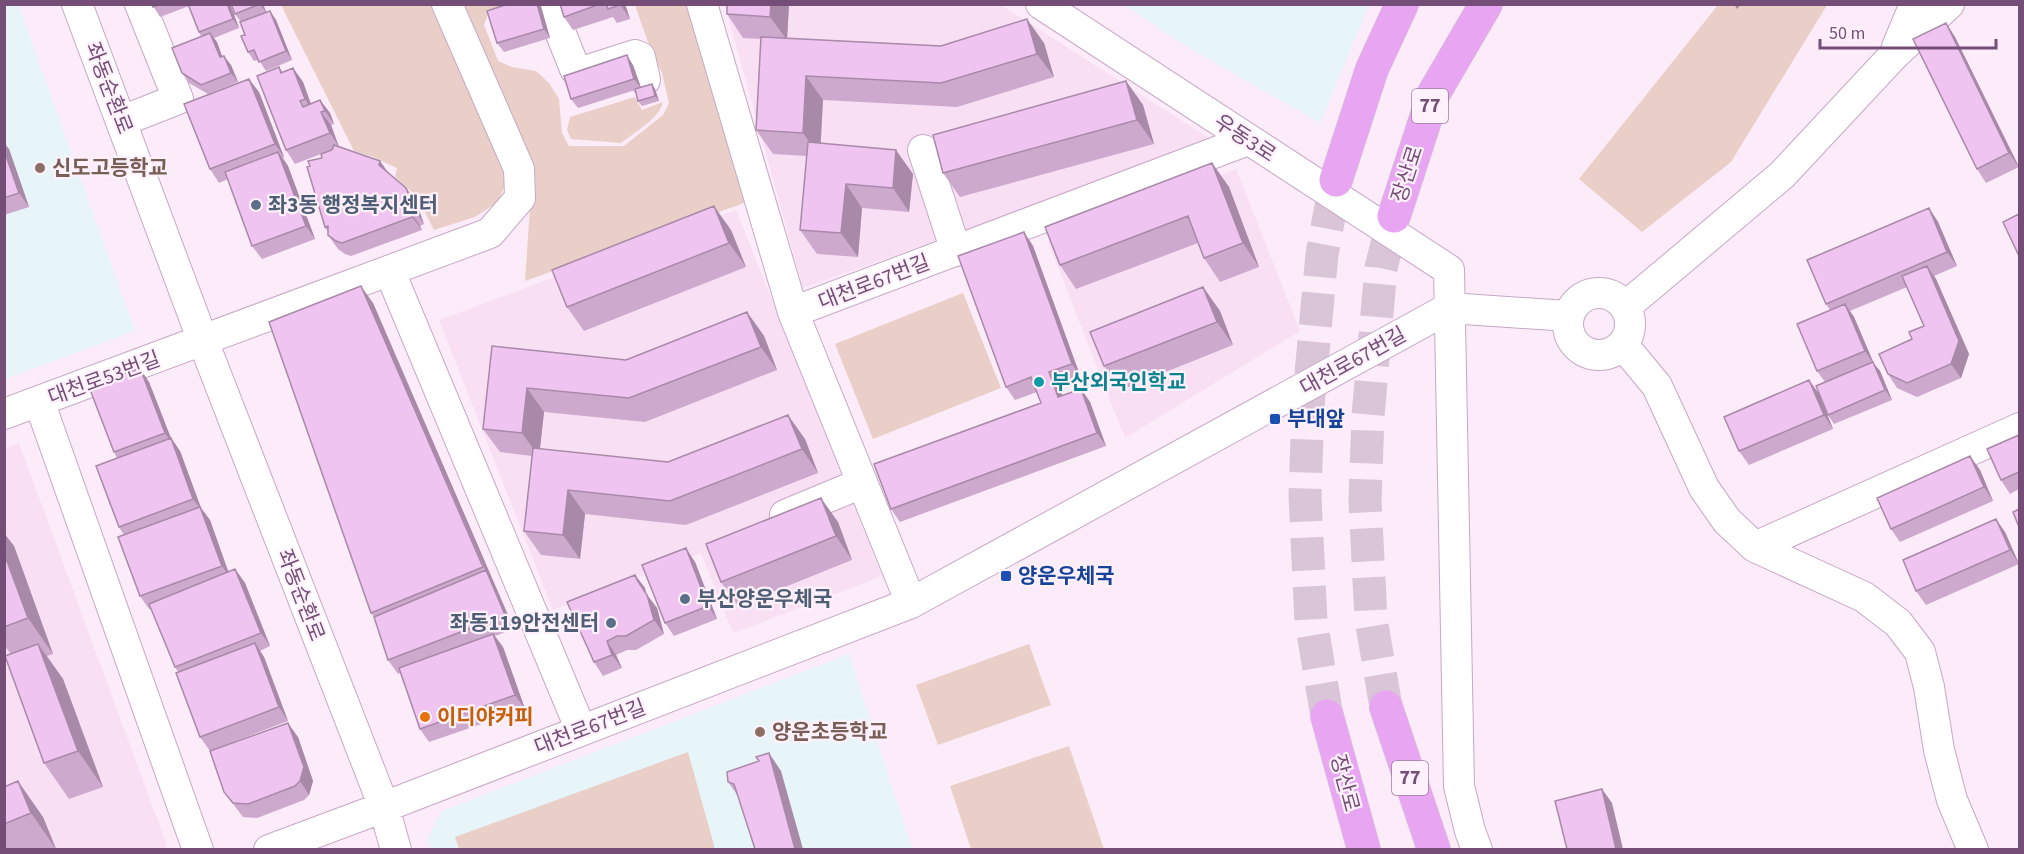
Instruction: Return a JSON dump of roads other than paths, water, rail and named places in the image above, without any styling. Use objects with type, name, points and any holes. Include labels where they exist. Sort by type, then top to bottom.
[{"type":"highway","points":[[1336,180],[1372,69],[1402,4]]},
{"type":"highway","name":"장산로","points":[[1394,216],[1434,93],[1486,4]]},
{"type":"highway","name":"77","points":[[1386,707],[1434,849]]},
{"type":"highway","name":"장산로","points":[[1327,716],[1364,849]]},
{"type":"street","name":"좌동순환로","points":[[77,4],[203,341],[384,807],[396,849]]},
{"type":"street","points":[[122,121],[177,99],[140,4]]},
{"type":"street","points":[[203,341],[490,233],[520,198],[519,169],[447,4]]},
{"type":"street","points":[[549,4],[575,69],[582,72],[635,55],[640,57],[645,80]]},
{"type":"street","points":[[702,4],[793,312]]},
{"type":"street","name":"우동3로","points":[[1041,4],[1449,270],[1449,308]]},
{"type":"street","points":[[1893,55],[1916,4]]},
{"type":"street","points":[[1625,307],[1782,175],[1893,55],[1949,4]]},
{"type":"street","name":"대천로67번길","points":[[911,603],[793,312],[1248,140]]},
{"type":"street","points":[[923,150],[956,251]]},
{"type":"street","points":[[1063,210],[1074,240]]},
{"type":"street","points":[[390,272],[581,730]]},
{"type":"street","points":[[1589,294],[1609,295],[1618,299],[1625,307],[1629,316],[1628,336],[1623,345],[1614,352],[1604,356],[1594,356],[1575,346],[1569,337],[1568,316],[1580,299],[1589,294]]},
{"type":"street","points":[[1477,849],[1459,786],[1449,308],[1568,316]]},
{"type":"street","name":"대천로67번길","points":[[269,849],[384,807],[911,603],[1449,308]]},
{"type":"street","name":"대천로53번길","points":[[4,414],[203,341]]},
{"type":"street","points":[[1623,345],[1658,386],[1704,488],[1727,521],[1755,547],[1864,597],[1898,623],[1920,651],[1929,687],[1938,750],[1952,800],[1973,849]]},
{"type":"street","points":[[39,401],[198,849]]},
{"type":"street","points":[[1755,547],[2019,428]]},
{"type":"street","points":[[765,523],[862,483]]},
{"type":"tunnel","points":[[1327,716],[1311,621],[1305,496],[1308,406],[1322,254],[1336,180]]},
{"type":"tunnel","points":[[1386,707],[1371,619],[1365,501],[1368,416],[1381,268],[1394,216]]},
{"type":"place","name":"신도고등학교","points":[[40,168]]},
{"type":"place","name":"좌3동 행정복지센터","points":[[256,205]]},
{"type":"place","name":"부산외국인학교","points":[[1039,382]]},
{"type":"place","name":"부대앞","points":[[1275,419]]},
{"type":"place","name":"양운우체국","points":[[1006,576]]},
{"type":"place","name":"부산양운우체국","points":[[685,599]]},
{"type":"place","name":"좌동119안전센터","points":[[611,623]]},
{"type":"place","name":"이디야커피","points":[[425,717]]},
{"type":"place","name":"양운초등학교","points":[[760,732]]}]
